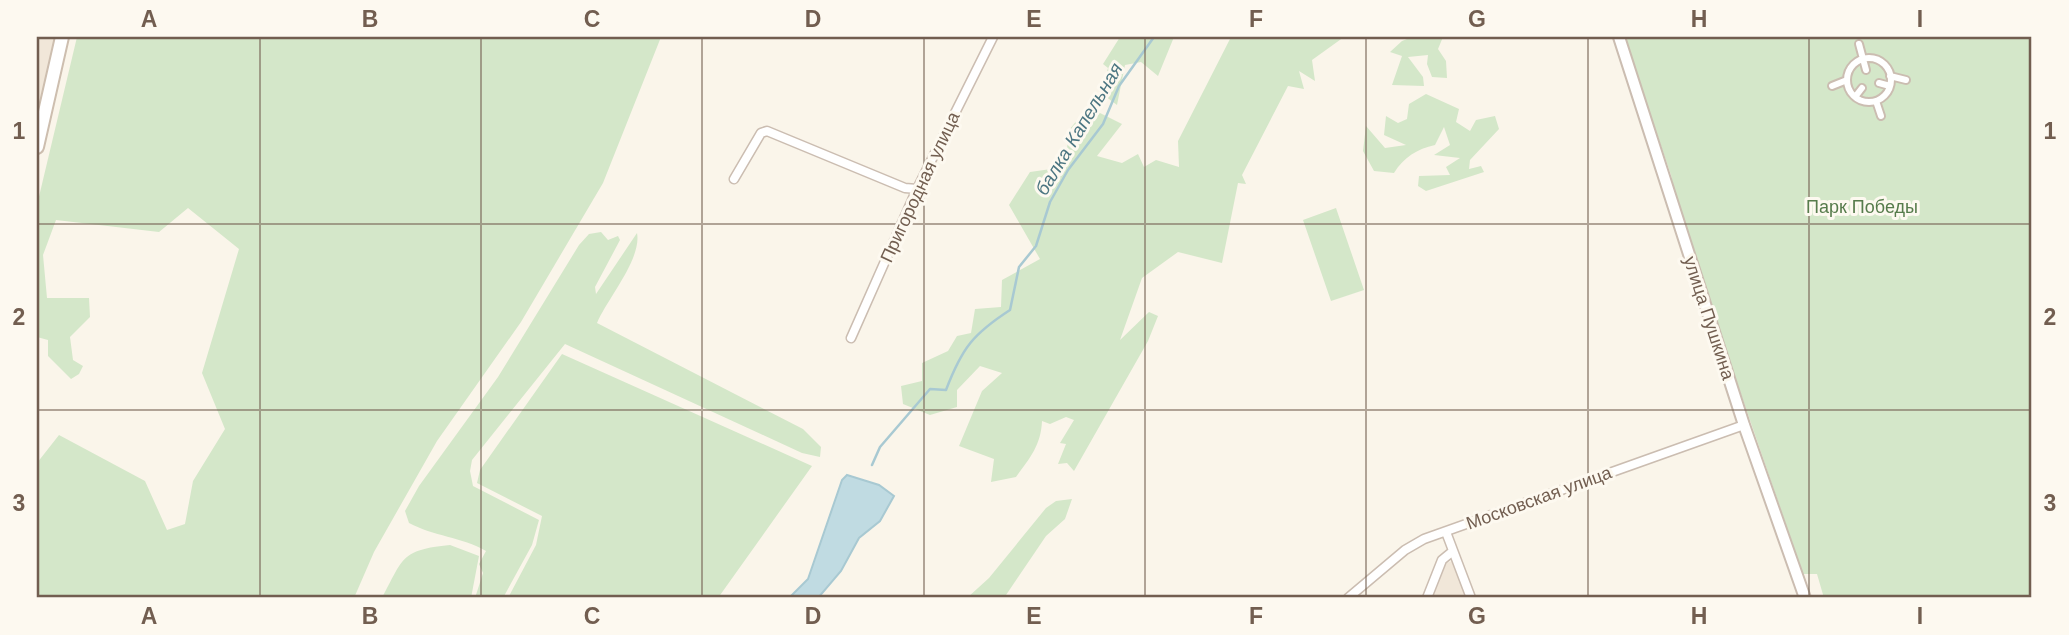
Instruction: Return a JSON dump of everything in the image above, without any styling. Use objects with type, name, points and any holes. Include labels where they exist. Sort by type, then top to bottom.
[{"type":"main road","points":[[37,147],[62,37]]},
{"type":"street","name":"Пригородная улица","points":[[851,338],[917,189],[993,37]]},
{"type":"street","name":"улица Пушкина","points":[[1619,37],[1744,425],[1805,598]]},
{"type":"street","points":[[1859,44],[1866,70]]},
{"type":"street","points":[[1864,59],[1881,62],[1890,76],[1890,86],[1885,95],[1876,101],[1865,102],[1855,97],[1847,80],[1852,66],[1864,59]]},
{"type":"street","points":[[1890,76],[1906,80]]},
{"type":"street","points":[[1832,86],[1847,80]]},
{"type":"street","points":[[1879,83],[1890,86]]},
{"type":"street","points":[[1855,97],[1862,88]]},
{"type":"street","points":[[1876,101],[1881,116]]},
{"type":"street","points":[[734,179],[761,133],[767,131],[905,188],[917,189]]},
{"type":"street","name":"Московская улица","points":[[1348,598],[1405,550],[1446,532],[1744,425]]},
{"type":"street","points":[[1446,532],[1471,598]]},
{"type":"street","points":[[1427,598],[1443,560],[1453,551]]},
{"type":"shaded area","points":[[37,37],[66,37],[37,161]]},
{"type":"shaded area","points":[[1452,561],[1466,598],[1430,598],[1444,564]]},
{"type":"green space","points":[[77,37],[661,37],[603,183],[521,322],[437,441],[374,552],[354,598],[37,598],[37,463],[59,435],[145,481],[167,530],[185,524],[193,481],[225,429],[202,373],[239,249],[188,208],[159,232],[56,220],[43,255],[47,298],[89,298],[90,317],[70,337],[73,360],[83,366],[79,374],[71,379],[48,356],[48,340],[37,337],[37,205]]},
{"type":"green space","points":[[1120,37],[1174,37],[1158,76],[1141,62],[1125,65],[1117,105],[1101,93],[1108,68],[1103,64]]},
{"type":"green space","points":[[1231,37],[1344,37],[1312,60],[1315,81],[1299,71],[1304,89],[1288,86],[1242,175],[1246,184],[1238,183],[1222,263],[1178,252],[1142,278],[1120,340],[1149,312],[1158,316],[1148,341],[1074,471],[1067,463],[1058,464],[1066,444],[1060,443],[1074,420],[1066,417],[1050,424],[1042,421],[1037,444],[1016,477],[991,482],[994,459],[959,446],[982,391],[1002,373],[980,366],[957,390],[957,407],[930,415],[903,404],[901,386],[922,381],[922,363],[948,351],[957,336],[971,333],[975,309],[1001,307],[1002,280],[1040,259],[1009,205],[1030,172],[1065,167],[1069,130],[1088,107],[1122,124],[1097,156],[1122,163],[1138,154],[1144,167],[1156,160],[1179,167],[1178,141]]},
{"type":"green space","points":[[1412,37],[1443,37],[1438,49],[1446,61],[1447,78],[1432,77],[1427,64],[1428,55],[1408,57],[1423,77],[1424,86],[1392,85],[1402,56],[1390,52],[1402,41]]},
{"type":"green space","name":"Парк Победы","points":[[1624,37],[2032,37],[2032,598],[1824,598],[1817,574],[1803,574],[1679,214],[1671,175]]},
{"type":"green space","points":[[1426,94],[1459,109],[1456,122],[1470,131],[1476,120],[1495,116],[1499,129],[1470,160],[1469,169],[1481,166],[1484,172],[1426,191],[1418,186],[1419,176],[1450,175],[1446,167],[1460,158],[1434,155],[1450,145],[1444,127],[1435,145],[1412,154],[1394,173],[1374,171],[1363,151],[1366,126],[1385,148],[1406,145],[1384,135],[1386,116],[1398,123],[1407,119],[1409,104]]},
{"type":"green space","points":[[1336,208],[1364,290],[1331,301],[1303,220]]},
{"type":"green space","points":[[601,232],[608,240],[618,236],[620,240],[595,287],[596,294],[637,233],[637,243],[629,267],[597,323],[803,429],[821,447],[820,457],[802,453],[565,344],[472,460],[470,471],[473,486],[539,520],[532,545],[503,598],[475,598],[483,573],[479,564],[486,551],[409,523],[405,511],[419,486],[498,377],[579,245],[589,234]]},
{"type":"green space","points":[[562,354],[812,466],[718,598],[508,598],[536,545],[542,516],[477,483],[480,470]]},
{"type":"green space","points":[[1072,499],[1065,519],[1046,536],[1004,598],[967,598],[989,578],[1046,508],[1056,501]]},
{"type":"green space","points":[[450,545],[479,556],[471,598],[382,598],[406,558],[422,550]]},
{"type":"water","points":[[847,475],[879,485],[894,496],[880,521],[859,538],[841,571],[818,598],[789,598],[808,579],[842,480]]},
{"type":"waterway","name":"балка Капельная","points":[[872,465],[880,447],[930,389],[946,390],[970,343],[1010,310],[1019,267],[1036,246],[1050,202],[1068,170],[1103,124],[1119,86],[1154,37]]}]
